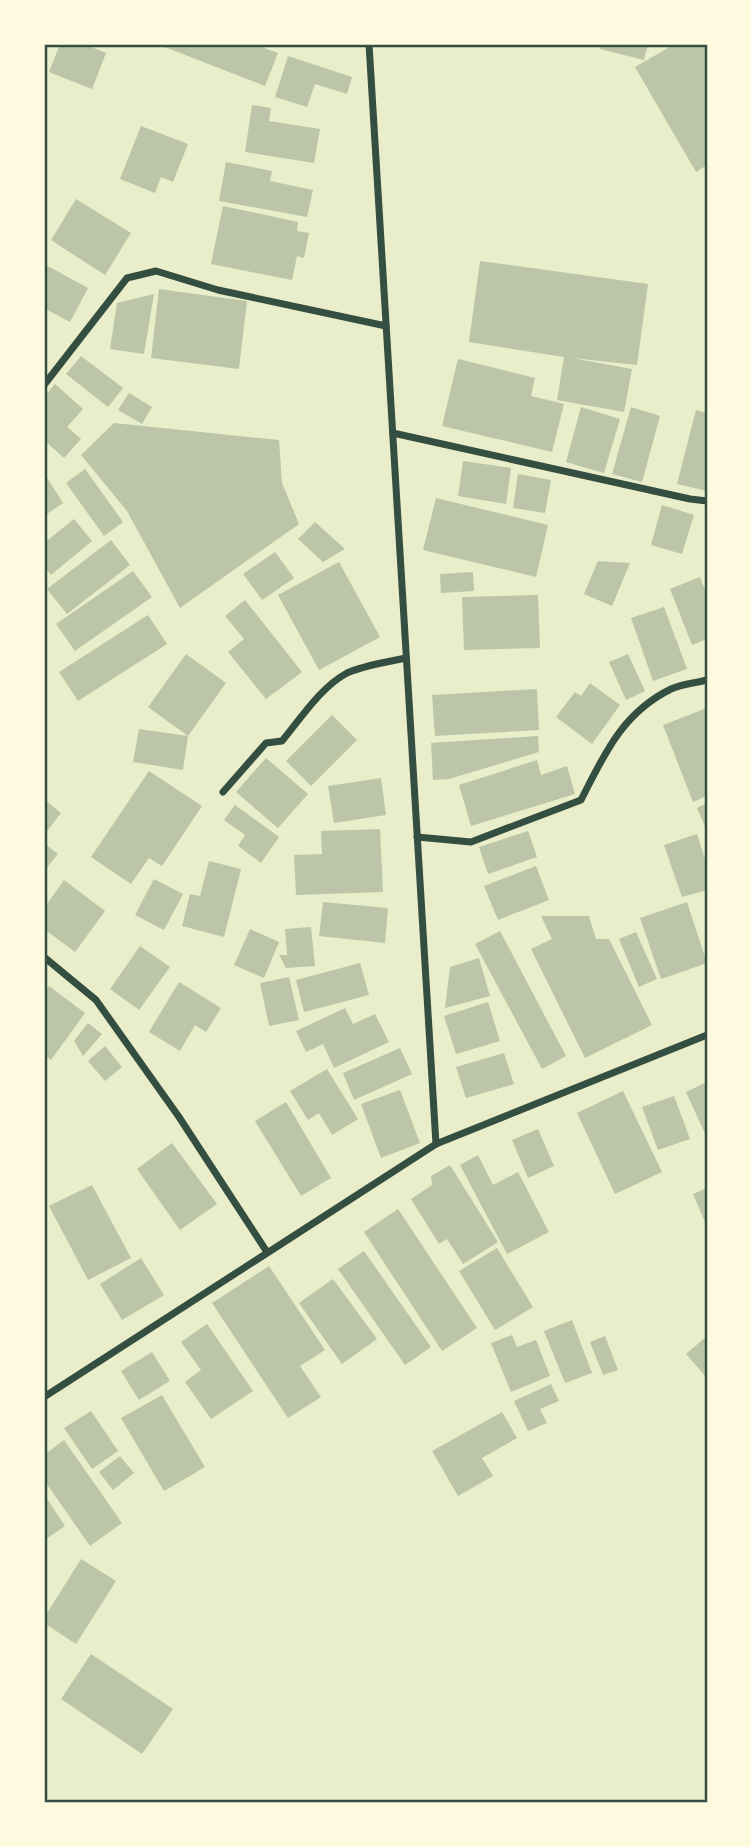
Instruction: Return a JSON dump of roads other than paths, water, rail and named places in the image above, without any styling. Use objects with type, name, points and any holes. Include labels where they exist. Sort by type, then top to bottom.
[{"type":"street","points":[[369,44],[436,1144]]},
{"type":"street","points":[[44,385],[127,278],[156,271],[218,289],[386,326]]},
{"type":"street","points":[[393,433],[690,499],[707,500]]},
{"type":"street","points":[[223,792],[266,743],[282,741],[313,704],[348,673],[406,658]]},
{"type":"street","points":[[417,836],[471,842],[581,800],[608,748],[635,712],[672,688],[707,680]]},
{"type":"street","points":[[44,957],[96,1000],[179,1117],[267,1252]]},
{"type":"street","points":[[44,1397],[436,1144],[707,1035]]}]
